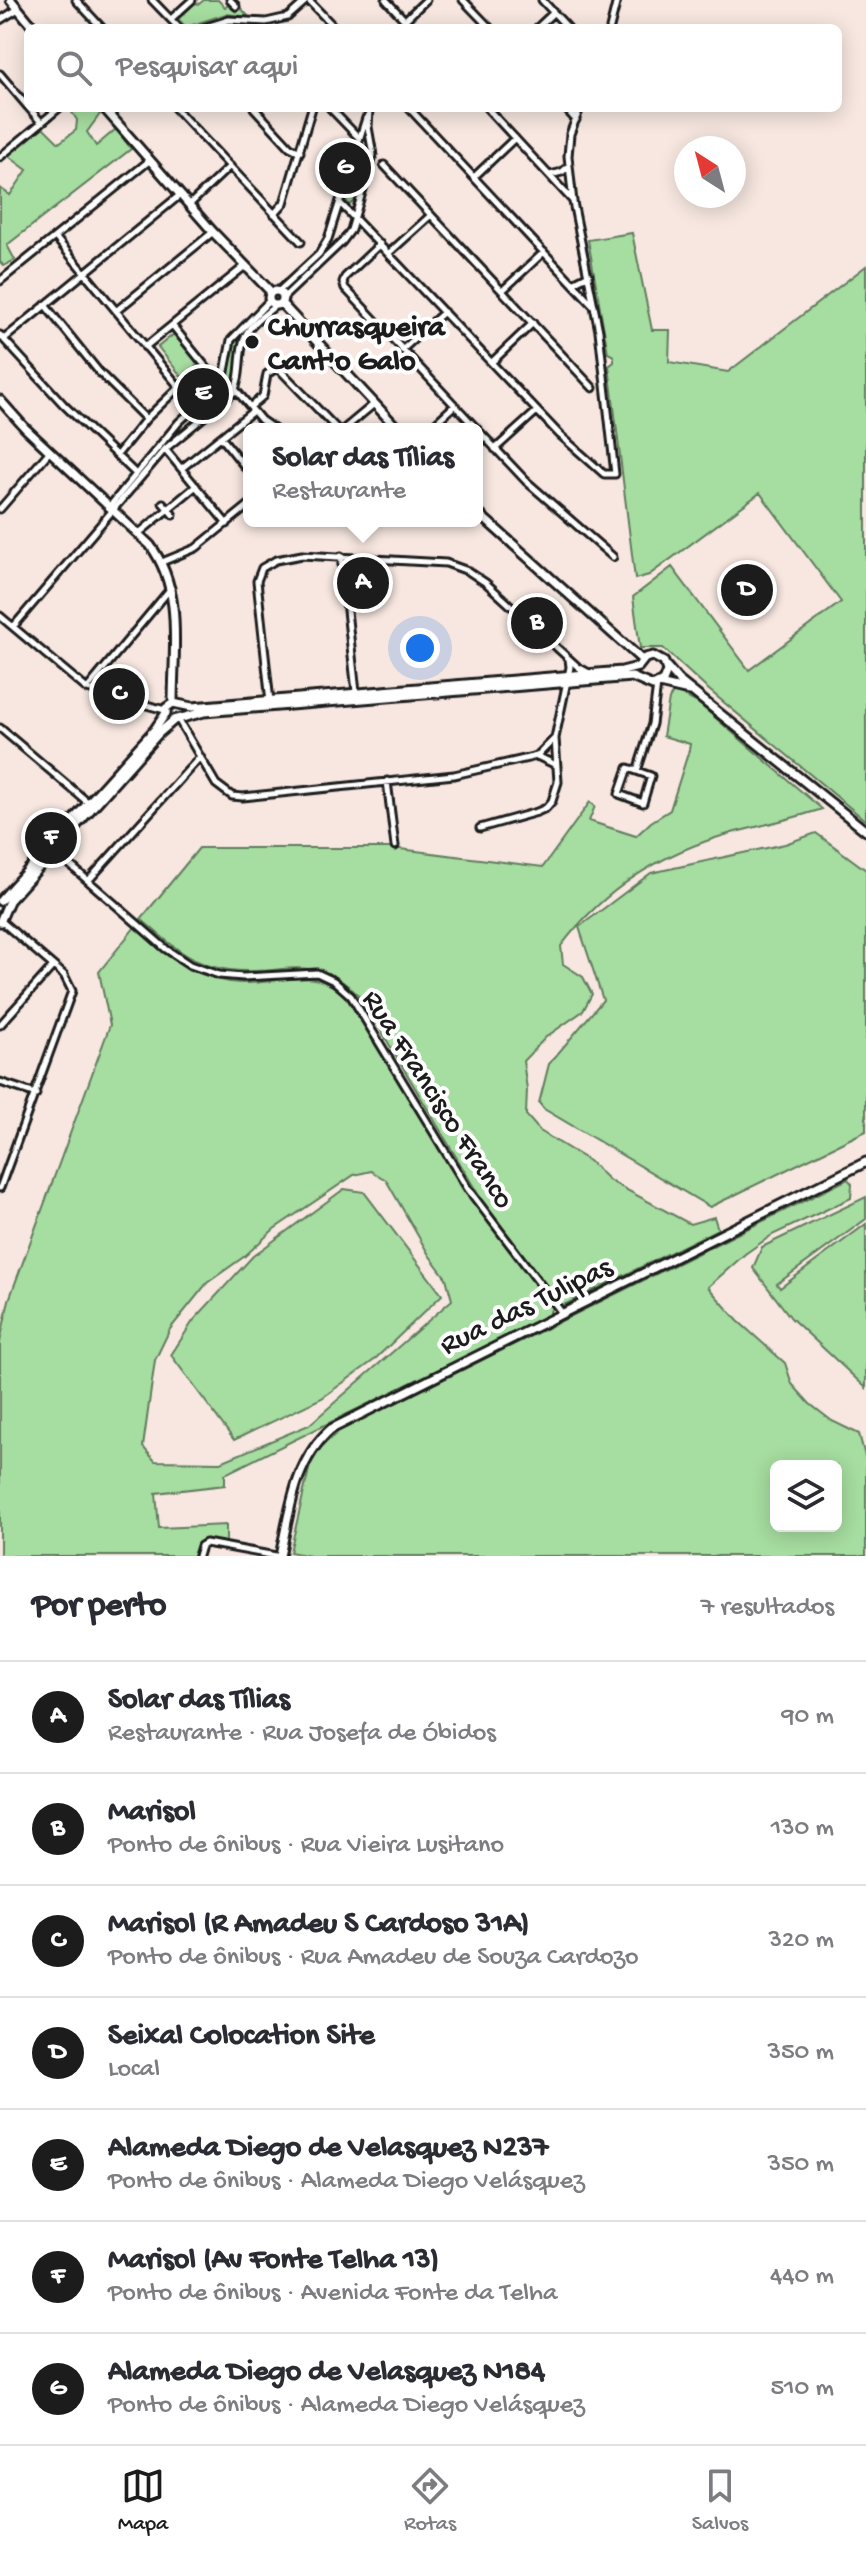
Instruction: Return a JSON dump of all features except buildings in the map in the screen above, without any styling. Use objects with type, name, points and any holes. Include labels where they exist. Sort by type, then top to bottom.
[{"type":"main road","points":[[11,0],[31,24]]},
{"type":"main road","points":[[107,112],[213,232],[392,423]]},
{"type":"main road","points":[[0,400],[138,534],[162,562],[171,587],[176,704],[182,711],[90,805]]},
{"type":"main road","points":[[483,518],[640,664],[640,680]]},
{"type":"main road","points":[[1,917],[9,901],[51,849],[176,704],[192,707],[270,703],[568,679],[589,673],[622,671],[653,656],[661,659],[678,680],[866,831]]},
{"type":"main road","points":[[658,685],[666,676],[666,666]]},
{"type":"main road","points":[[166,712],[177,719],[204,712],[356,692],[568,679],[632,677],[648,685],[699,694]]},
{"type":"main road","points":[[0,901],[51,849]]},
{"type":"main road","name":"Rua das Tulipas","points":[[278,1556],[303,1465],[315,1445],[331,1429],[866,1162]]},
{"type":"street","points":[[76,0],[98,24]]},
{"type":"street","points":[[152,0],[175,24]]},
{"type":"street","points":[[171,19],[192,0]]},
{"type":"street","points":[[230,0],[236,6]]},
{"type":"street","points":[[271,24],[288,17],[307,0],[331,24]]},
{"type":"street","points":[[386,0],[408,24]]},
{"type":"street","points":[[405,20],[426,0]]},
{"type":"street","points":[[463,0],[486,24]]},
{"type":"street","points":[[542,0],[564,24]]},
{"type":"street","points":[[611,24],[617,0]]},
{"type":"street","points":[[0,20],[18,9]]},
{"type":"street","points":[[541,24],[553,13]]},
{"type":"street","points":[[216,24],[229,20],[266,22],[288,17]]},
{"type":"street","points":[[0,74],[24,103]]},
{"type":"street","points":[[32,112],[41,122]]},
{"type":"street","points":[[0,156],[54,112]]},
{"type":"street","points":[[179,112],[301,242]]},
{"type":"street","points":[[258,112],[290,147],[300,152]]},
{"type":"street","points":[[274,214],[284,203],[311,112]]},
{"type":"street","points":[[334,112],[359,138]]},
{"type":"street","points":[[13,627],[165,449],[236,390],[245,335],[323,249],[368,112]]},
{"type":"street","points":[[111,509],[163,439],[223,382],[229,345],[234,336],[342,242],[355,218],[374,151],[368,127],[369,112]]},
{"type":"street","points":[[413,112],[594,306]]},
{"type":"street","points":[[491,112],[573,202]]},
{"type":"street","points":[[569,112],[576,120]]},
{"type":"street","points":[[340,203],[537,411],[597,469],[608,476],[615,474],[603,359],[573,202],[568,142],[579,112]]},
{"type":"street","points":[[474,177],[515,138]]},
{"type":"street","points":[[0,281],[149,161]]},
{"type":"street","points":[[384,165],[593,388]]},
{"type":"street","points":[[189,205],[230,166]]},
{"type":"street","points":[[549,175],[570,166]]},
{"type":"street","points":[[136,474],[64,405],[2,337],[85,274],[180,195]]},
{"type":"street","points":[[389,253],[431,215]]},
{"type":"street","points":[[116,311],[213,232]]},
{"type":"street","points":[[55,237],[204,417]]},
{"type":"street","points":[[380,244],[347,275],[343,282],[345,288],[472,423]]},
{"type":"street","points":[[502,291],[544,252]]},
{"type":"street","points":[[145,347],[245,266]]},
{"type":"street","points":[[573,283],[589,275]]},
{"type":"street","points":[[45,305],[93,365],[146,419]]},
{"type":"street","points":[[402,350],[444,312]]},
{"type":"street","points":[[492,362],[533,323]]},
{"type":"street","points":[[172,325],[210,372]]},
{"type":"street","points":[[182,468],[252,409],[263,396],[267,374],[277,369],[331,423]]},
{"type":"street","points":[[117,455],[146,419],[179,387]]},
{"type":"street","points":[[236,390],[267,423]]},
{"type":"street","points":[[351,423],[374,404]]},
{"type":"street","points":[[436,423],[455,405]]},
{"type":"street","points":[[495,449],[537,411]]},
{"type":"street","points":[[483,436],[526,481],[613,557]]},
{"type":"street","points":[[221,437],[243,464]]},
{"type":"street","points":[[165,449],[227,524]]},
{"type":"street","points":[[0,509],[50,451]]},
{"type":"street","points":[[138,534],[166,506],[196,486]]},
{"type":"street","points":[[166,506],[173,515]]},
{"type":"street","points":[[162,562],[196,548],[243,510]]},
{"type":"street","points":[[270,703],[257,581],[262,568],[276,560],[302,555],[446,563],[468,571],[486,583],[569,659],[589,673]]},
{"type":"street","points":[[341,556],[356,692]]},
{"type":"street","points":[[87,689],[171,587]]},
{"type":"street","points":[[0,616],[87,689],[166,712]]},
{"type":"street","points":[[480,828],[546,808],[556,793],[555,738],[568,679],[569,659]]},
{"type":"street","points":[[637,771],[652,724],[658,685]]},
{"type":"street","points":[[177,719],[216,784],[232,796],[243,797],[454,775],[537,756],[555,738]]},
{"type":"street","points":[[0,728],[90,805]]},
{"type":"street","points":[[537,756],[556,765]]},
{"type":"street","points":[[88,881],[200,757]]},
{"type":"street","points":[[628,768],[637,771],[651,776],[643,803],[619,794],[628,768]]},
{"type":"street","points":[[387,781],[395,846]]},
{"type":"street","name":"Rua Francisco Franco","points":[[51,849],[166,949],[190,965],[219,975],[243,977],[317,973],[334,981],[351,996],[468,1189],[562,1313]]},
{"type":"street","points":[[0,1188],[3,1171],[72,997],[68,980],[1,917]]},
{"type":"street","points":[[0,1025],[53,966]]},
{"type":"street","points":[[0,1082],[36,1094]]},
{"type":"street","points":[[198,1556],[201,1546],[206,1543],[251,1554],[278,1556]]},
{"type":"green space","points":[[204,0],[218,0],[236,12],[241,8],[249,17],[226,14],[195,24],[183,24],[178,19],[195,3]]},
{"type":"green space","points":[[72,112],[98,112],[100,114],[87,132],[96,146],[116,129],[131,149],[7,245],[15,260],[4,266],[0,262],[0,188],[10,195],[27,170],[7,155],[41,125],[59,143],[76,130],[77,120]]},
{"type":"green space","points":[[365,127],[371,152],[356,201],[349,205],[344,197]]},
{"type":"green space","points":[[632,233],[652,330],[670,330],[669,362],[728,372],[866,266],[866,821],[663,648],[640,648],[633,597],[672,567],[749,670],[841,602],[760,493],[649,575],[635,579],[609,366],[614,362],[614,356],[608,353],[588,240]]},
{"type":"green space","points":[[263,310],[244,332],[236,380],[227,396],[219,391],[227,377],[232,344]]},
{"type":"green space","points":[[174,334],[198,364],[182,377],[158,347]]},
{"type":"green space","points":[[674,691],[698,703],[822,809],[707,841],[659,862],[596,907],[561,946],[563,964],[583,977],[592,994],[583,1011],[546,1037],[523,1061],[527,1089],[526,1115],[540,1131],[589,1161],[610,1181],[690,1224],[714,1217],[718,1229],[562,1306],[481,1199],[364,1002],[346,984],[311,969],[236,971],[203,964],[174,947],[141,919],[199,848],[392,848],[543,867],[590,802],[595,806],[589,821],[636,836],[670,810],[689,750],[690,744],[663,736],[669,699]]},
{"type":"green space","points":[[816,833],[866,870],[866,1131],[710,1207],[544,1109],[539,1103],[549,1064],[603,1000],[579,927],[651,873],[785,844]]},
{"type":"green space","points":[[135,927],[178,962],[215,979],[246,983],[307,978],[335,988],[348,1000],[470,1198],[552,1306],[549,1315],[225,1474],[225,1485],[156,1493],[159,1528],[226,1525],[226,1545],[202,1541],[193,1556],[0,1556],[0,1342],[9,1300],[110,1025],[99,972]],"holes":[[[371,1171],[386,1180],[429,1255],[446,1278],[452,1300],[309,1425],[221,1462],[155,1461],[143,1447],[155,1360],[170,1329],[207,1283],[245,1256],[274,1229],[354,1175]]]},
{"type":"green space","points":[[848,1179],[852,1184],[851,1198],[772,1235],[708,1287],[738,1321],[785,1363],[792,1384],[810,1404],[832,1421],[859,1434],[866,1460],[866,1556],[310,1556],[290,1552],[310,1465],[321,1447],[339,1431]]},
{"type":"green space","points":[[344,1189],[364,1192],[442,1295],[373,1361],[322,1398],[234,1440],[171,1355],[193,1321],[253,1256]]},
{"type":"green space","points":[[866,1197],[866,1219],[777,1284],[780,1288],[866,1224],[866,1388],[791,1318],[753,1268],[762,1247]]},
{"type":"place","name":"Alameda Diego de Velasquez N184","points":[[345,168]]},
{"type":"place","name":"Churrasqueira Cant'o Galo","points":[[252,342]]},
{"type":"place","name":"Alameda Diego de Velasquez N237","points":[[203,394]]},
{"type":"place","name":"Solar das Tílias","points":[[363,583]]},
{"type":"place","name":"Seixal Colocation Site","points":[[747,590]]},
{"type":"place","name":"Marisol","points":[[537,623]]},
{"type":"place","name":"Marisol (R Amadeu S Cardoso 31A)","points":[[119,694]]},
{"type":"place","name":"Marisol (Av Fonte Telha 13)","points":[[51,838]]}]
